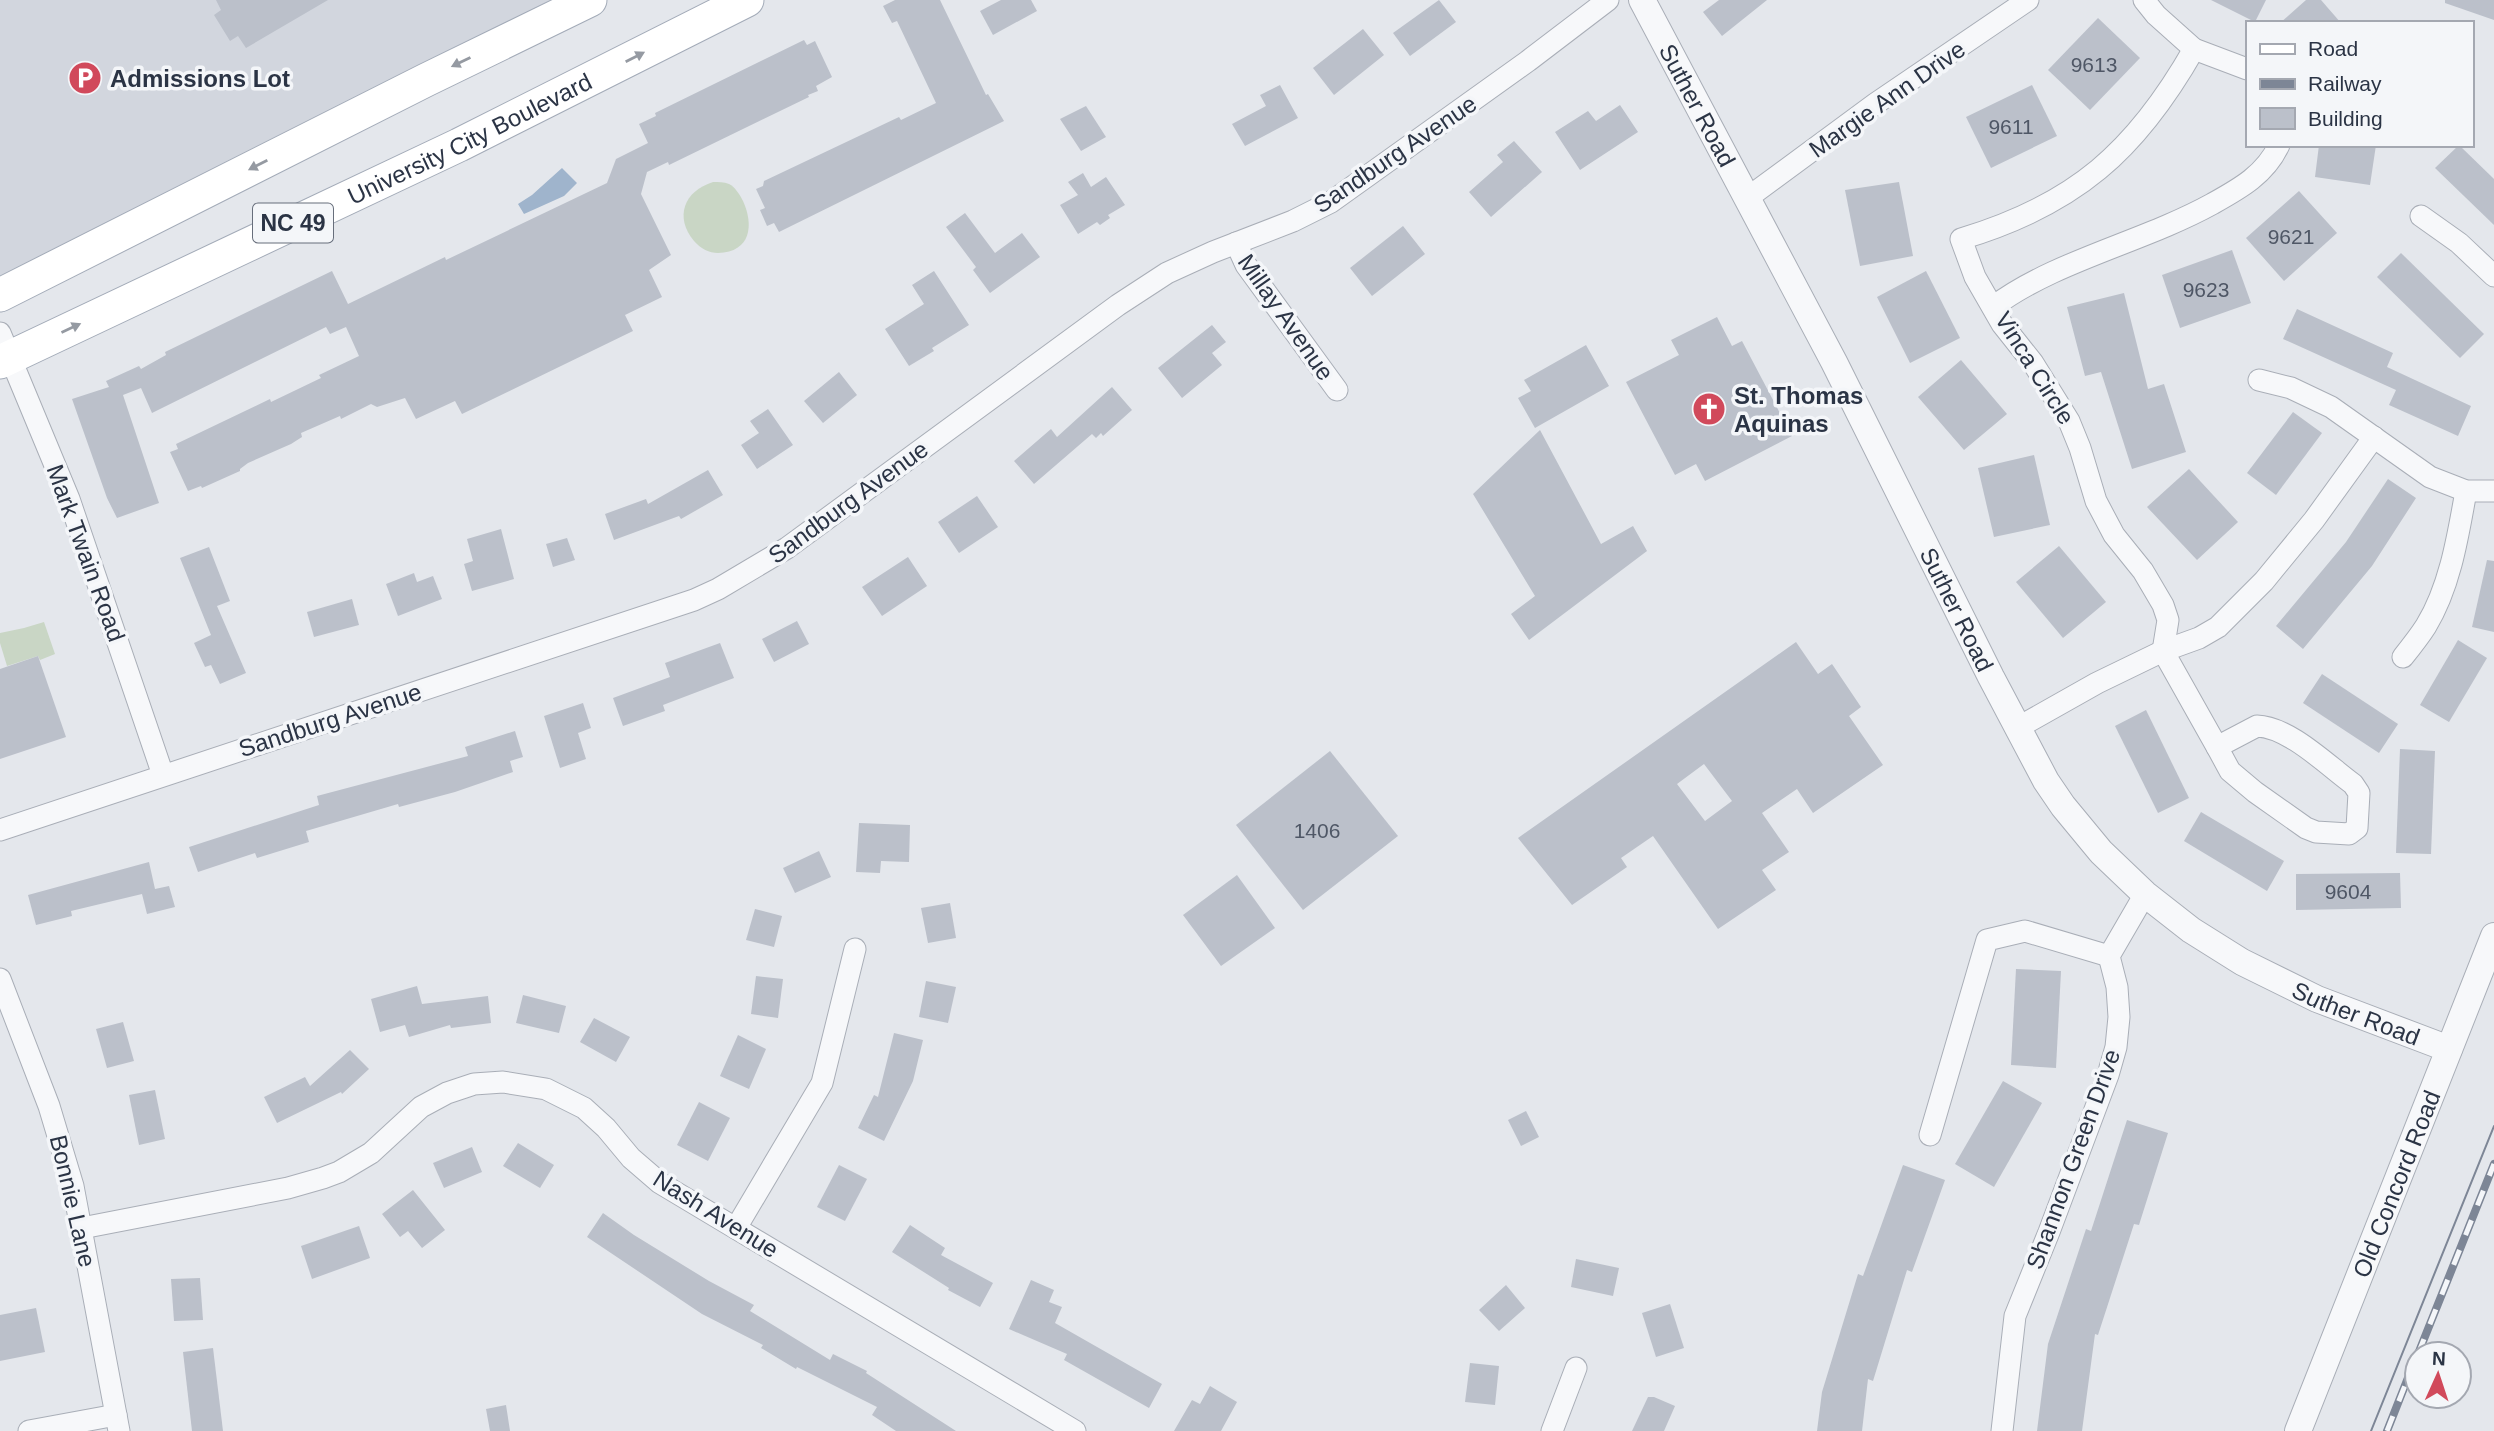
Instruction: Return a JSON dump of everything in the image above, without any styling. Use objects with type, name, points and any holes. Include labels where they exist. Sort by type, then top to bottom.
[{"type":"main road","name":"NC 49","points":[[0,295],[590,0]]},
{"type":"main road","name":"University City Boulevard","points":[[3,351],[458,145],[747,0]]},
{"type":"street","name":"Sandburg Avenue","points":[[0,830],[694,600],[718,589],[787,548],[1118,305],[1167,273],[1293,221],[1331,202],[1528,61],[1608,0]]},
{"type":"street","name":"Suther Road","points":[[1642,0],[1834,362],[1990,677],[2046,781],[2063,806],[2101,852],[2145,894],[2191,930],[2242,962],[2317,999],[2449,1049]]},
{"type":"street","name":"Margie Ann Drive","points":[[1746,199],[1875,104],[2028,0]]},
{"type":"street","points":[[2144,0],[2156,15],[2194,48],[2246,69]]},
{"type":"street","points":[[1993,307],[1975,278],[1961,239],[1989,231],[2036,210],[2104,167],[2141,129],[2175,83],[2194,48]]},
{"type":"street","name":"Vinca Circle","points":[[2163,651],[2168,620],[2163,605],[2143,571],[2114,535],[2096,501],[2070,421],[2033,363],[2012,339],[1993,307],[2011,293],[2064,269],[2181,222],[2259,174],[2273,159],[2278,147]]},
{"type":"street","points":[[2421,216],[2459,243],[2494,276]]},
{"type":"street","name":"Millay Avenue","points":[[1236,243],[1246,265],[1337,390]]},
{"type":"street","name":"Mark Twain Road","points":[[3,351],[69,499],[163,775]]},
{"type":"street","points":[[2259,380],[2291,388],[2331,407],[2430,477],[2466,491],[2494,491]]},
{"type":"street","points":[[2018,727],[2096,684],[2218,627],[2264,581],[2314,520],[2374,438]]},
{"type":"street","points":[[2403,657],[2427,625],[2444,584],[2457,540],[2466,491]]},
{"type":"street","points":[[2163,651],[2230,771],[2306,828],[2316,832],[2349,834],[2357,828],[2359,793],[2353,784],[2284,734],[2270,727],[2257,726],[2217,747]]},
{"type":"street","points":[[1930,1135],[1987,940],[2025,931],[2109,957],[2145,894]]},
{"type":"street","name":"Old Concord Road","points":[[2298,1431],[2494,936]]},
{"type":"street","points":[[737,1228],[822,1083],[855,949]]},
{"type":"street","name":"Shannon Green Drive","points":[[2002,1431],[2015,1315],[2108,1075],[2116,1047],[2119,1017],[2117,987],[2109,957]]},
{"type":"street","name":"Bonnie Lane","points":[[0,979],[49,1106],[73,1186],[118,1423]]},
{"type":"street","name":"Nash Avenue","points":[[82,1228],[288,1188],[340,1172],[371,1153],[415,1112],[447,1093],[474,1084],[503,1082],[545,1089],[584,1108],[606,1128],[631,1158],[660,1183],[1075,1431]]},
{"type":"street","points":[[1552,1431],[1576,1368]]},
{"type":"street","points":[[29,1431],[118,1423]]},
{"type":"shaded area","points":[[0,0],[571,0],[0,280]]},
{"type":"green space","points":[[713,182],[727,183],[737,191],[746,210],[749,228],[747,236],[737,248],[715,253],[702,248],[694,241],[684,223],[685,206],[689,198],[703,186]]},
{"type":"green space","points":[[44,622],[55,654],[40,660],[38,656],[7,666],[0,633]]},
{"type":"water","points":[[562,168],[577,183],[564,196],[524,214],[518,204]]},
{"type":"building","points":[[216,0],[328,0],[246,48],[238,36],[230,41],[214,15],[221,10]]},
{"type":"building","points":[[895,0],[940,0],[986,95],[988,94],[1004,121],[779,232],[774,223],[767,226],[760,210],[765,208],[756,189],[763,186],[764,181],[899,117],[901,120],[936,103],[897,21],[892,23],[883,6]]},
{"type":"building","points":[[1001,0],[1031,0],[1037,11],[993,35],[980,11]]},
{"type":"building","points":[[1439,0],[1456,22],[1410,56],[1393,33]]},
{"type":"building","points":[[1719,0],[1767,0],[1722,36],[1703,12]]},
{"type":"building","points":[[2211,0],[2266,0],[2256,21]]},
{"type":"building","points":[[2306,0],[2321,0],[2339,21],[2282,21]]},
{"type":"building","points":[[2445,0],[2494,0],[2494,20],[2445,3]]},
{"type":"building","points":[[2098,18],[2140,58],[2090,110],[2048,70]]},
{"type":"building","points":[[1363,29],[1384,55],[1334,95],[1313,68]]},
{"type":"building","points":[[804,40],[807,45],[815,41],[832,77],[816,86],[818,91],[669,165],[668,162],[647,172],[641,194],[671,255],[649,270],[662,297],[625,315],[633,331],[462,414],[455,401],[416,419],[405,398],[377,407],[371,404],[341,419],[340,416],[301,433],[302,437],[291,444],[248,463],[240,471],[202,488],[201,486],[188,491],[170,452],[178,449],[176,444],[321,378],[319,375],[359,356],[346,327],[330,334],[326,327],[152,413],[141,388],[123,395],[159,503],[117,518],[107,498],[72,399],[109,387],[106,381],[139,366],[141,369],[166,355],[165,352],[332,271],[348,304],[607,183],[616,159],[648,143],[639,124],[656,116],[655,113]]},
{"type":"building","points":[[1280,85],[1298,118],[1245,146],[1232,124],[1266,106],[1260,95]]},
{"type":"building","points":[[2032,85],[2057,136],[1991,168],[1966,117]]},
{"type":"building","points":[[1620,105],[1638,132],[1580,170],[1555,132],[1588,111],[1596,121]]},
{"type":"building","points":[[1086,106],[1106,137],[1081,151],[1060,119]]},
{"type":"building","points":[[1514,141],[1542,172],[1491,217],[1469,192],[1503,162],[1497,155]]},
{"type":"building","points":[[2319,147],[2376,147],[2370,185],[2315,177]]},
{"type":"building","points":[[2457,147],[2461,147],[2494,179],[2494,225],[2435,168]]},
{"type":"building","points":[[1083,173],[1091,187],[1106,177],[1125,205],[1108,215],[1110,218],[1100,225],[1097,222],[1078,234],[1060,205],[1078,195],[1068,182]]},
{"type":"building","points":[[1899,182],[1913,256],[1860,266],[1845,190]]},
{"type":"building","points":[[2299,191],[2337,233],[2284,281],[2246,238]]},
{"type":"building","points":[[965,213],[995,253],[1022,233],[1040,257],[990,293],[973,270],[976,267],[946,227]]},
{"type":"building","points":[[1403,226],[1425,254],[1372,296],[1350,268]]},
{"type":"building","points":[[2232,250],[2251,303],[2180,328],[2162,275]]},
{"type":"building","points":[[2401,253],[2484,334],[2460,358],[2377,277]]},
{"type":"building","points":[[934,271],[969,325],[909,366],[885,329],[924,304],[912,285]]},
{"type":"building","points":[[1926,271],[1960,338],[1910,363],[1877,297]]},
{"type":"building","points":[[2124,293],[2148,389],[2164,384],[2186,452],[2132,469],[2101,372],[2085,376],[2067,307]]},
{"type":"building","points":[[2297,309],[2393,353],[2387,367],[2471,406],[2458,436],[2389,405],[2396,390],[2283,339]]},
{"type":"building","name":"St. Thomas Aquinas","points":[[1717,317],[1732,346],[1742,341],[1792,436],[1705,481],[1696,464],[1675,475],[1626,382],[1679,355],[1671,340]]},
{"type":"building","points":[[1212,325],[1226,342],[1212,353],[1222,365],[1182,398],[1158,368]]},
{"type":"building","points":[[1586,345],[1609,386],[1535,428],[1518,398],[1531,391],[1524,380]]},
{"type":"building","points":[[1961,360],[2007,414],[1964,450],[1918,397]]},
{"type":"building","points":[[839,372],[857,395],[823,423],[804,401]]},
{"type":"building","points":[[1112,387],[1132,410],[1103,436],[1101,433],[1096,438],[1092,434],[1034,484],[1014,461],[1051,429],[1057,437]]},
{"type":"building","points":[[768,409],[793,445],[757,469],[741,445],[759,433],[750,421]]},
{"type":"building","points":[[2293,412],[2322,433],[2276,495],[2247,473]]},
{"type":"building","points":[[1540,430],[1601,544],[1633,526],[1647,551],[1529,640],[1511,614],[1535,596],[1473,494]]},
{"type":"building","points":[[2034,455],[2050,525],[1994,537],[1978,468]]},
{"type":"building","points":[[2189,469],[2238,522],[2197,560],[2147,507]]},
{"type":"building","points":[[708,470],[723,495],[681,519],[679,516],[614,540],[605,514],[646,499],[648,504]]},
{"type":"building","points":[[2388,479],[2416,498],[2372,566],[2303,649],[2276,626],[2346,542]]},
{"type":"building","points":[[977,496],[998,527],[959,553],[938,522]]},
{"type":"building","points":[[501,529],[514,579],[472,591],[464,564],[473,561],[467,539]]},
{"type":"building","points":[[567,538],[575,560],[553,567],[546,544]]},
{"type":"building","points":[[2059,546],[2106,602],[2063,638],[2016,582]]},
{"type":"building","points":[[209,547],[230,601],[217,606],[246,673],[220,684],[211,665],[205,667],[194,643],[211,635],[180,558]]},
{"type":"building","points":[[908,557],[927,586],[882,616],[862,587]]},
{"type":"building","points":[[2487,560],[2494,561],[2494,632],[2472,627]]},
{"type":"building","points":[[414,573],[417,582],[433,576],[442,599],[398,616],[386,584]]},
{"type":"building","points":[[352,599],[359,625],[314,637],[307,612]]},
{"type":"building","points":[[797,621],[809,644],[774,662],[762,639]]},
{"type":"building","points":[[2458,640],[2487,658],[2449,722],[2420,705]]},
{"type":"building","points":[[1796,642],[1818,674],[1832,664],[1861,707],[1849,716],[1883,765],[1813,813],[1797,789],[1762,813],[1789,852],[1762,870],[1776,890],[1718,929],[1653,836],[1621,858],[1627,867],[1572,905],[1518,838]],"holes":[[[1704,764],[1732,801],[1705,821],[1677,784]]]},
{"type":"building","points":[[720,643],[734,678],[663,705],[665,711],[623,726],[613,698],[670,677],[665,663]]},
{"type":"building","points":[[38,656],[66,737],[0,759],[0,669]]},
{"type":"building","points":[[2322,674],[2398,724],[2379,753],[2303,703]]},
{"type":"building","points":[[583,703],[591,728],[578,733],[586,759],[560,768],[544,716]]},
{"type":"building","points":[[2146,710],[2189,798],[2158,813],[2115,726]]},
{"type":"building","points":[[515,731],[523,757],[510,761],[513,772],[455,792],[399,807],[398,804],[306,831],[309,842],[257,858],[255,853],[198,872],[189,847],[319,805],[317,796],[468,756],[465,747]]},
{"type":"building","points":[[2400,749],[2435,751],[2431,854],[2396,853]]},
{"type":"building","points":[[1330,751],[1398,836],[1303,910],[1236,825]]},
{"type":"building","points":[[2201,812],[2284,861],[2267,891],[2184,841]]},
{"type":"building","points":[[859,823],[910,825],[909,862],[881,861],[880,873],[856,872]]},
{"type":"building","points":[[819,851],[831,877],[795,893],[783,868]]},
{"type":"building","points":[[149,862],[155,889],[169,886],[175,907],[147,914],[142,894],[71,911],[72,916],[36,925],[28,895]]},
{"type":"building","points":[[2400,873],[2401,908],[2296,910],[2296,874]]},
{"type":"building","points":[[1237,875],[1275,928],[1221,966],[1183,915]]},
{"type":"building","points":[[950,903],[956,938],[928,943],[921,908]]},
{"type":"building","points":[[755,909],[782,916],[774,947],[746,940]]},
{"type":"building","points":[[2016,969],[2061,971],[2056,1068],[2011,1065]]},
{"type":"building","points":[[756,976],[783,979],[778,1018],[751,1014]]},
{"type":"building","points":[[926,981],[956,987],[948,1023],[919,1017]]},
{"type":"building","points":[[417,986],[422,1004],[488,996],[491,1023],[451,1028],[450,1025],[409,1037],[405,1025],[380,1032],[371,999]]},
{"type":"building","points":[[523,995],[566,1006],[559,1033],[516,1023]]},
{"type":"building","points":[[594,1018],[630,1037],[616,1062],[580,1042]]},
{"type":"building","points":[[123,1022],[134,1061],[107,1068],[96,1029]]},
{"type":"building","points":[[894,1033],[923,1040],[913,1081],[884,1141],[858,1128],[874,1095],[878,1097]]},
{"type":"building","points":[[738,1035],[766,1049],[749,1089],[720,1076]]},
{"type":"building","points":[[350,1050],[369,1069],[342,1094],[341,1092],[277,1123],[264,1097],[305,1077],[310,1086]]},
{"type":"building","points":[[2003,1081],[2042,1103],[1994,1187],[1955,1164]]},
{"type":"building","points":[[155,1090],[165,1139],[139,1145],[129,1095]]},
{"type":"building","points":[[699,1102],[730,1118],[708,1161],[677,1145]]},
{"type":"building","points":[[1526,1111],[1539,1137],[1521,1146],[1508,1120]]},
{"type":"building","points":[[2127,1120],[2168,1133],[2139,1225],[2134,1224],[2098,1335],[2095,1334],[2082,1431],[2037,1431],[2048,1344],[2086,1229],[2091,1231]]},
{"type":"building","points":[[518,1143],[554,1165],[540,1188],[503,1166]]},
{"type":"building","points":[[472,1147],[482,1172],[444,1188],[433,1163]]},
{"type":"building","points":[[839,1165],[867,1179],[845,1221],[817,1207]]},
{"type":"building","points":[[1903,1165],[1945,1180],[1912,1272],[1907,1270],[1873,1381],[1868,1379],[1862,1431],[1817,1431],[1822,1392],[1858,1274],[1863,1276]]},
{"type":"building","points":[[413,1190],[445,1230],[422,1248],[408,1231],[400,1237],[382,1214]]},
{"type":"building","points":[[603,1213],[709,1281],[754,1305],[750,1311],[830,1360],[833,1354],[867,1371],[866,1373],[956,1431],[896,1431],[872,1415],[877,1407],[797,1367],[796,1369],[761,1348],[763,1345],[702,1314],[587,1237]]},
{"type":"building","points":[[910,1225],[945,1248],[941,1255],[993,1283],[980,1307],[948,1290],[949,1288],[892,1252]]},
{"type":"building","points":[[359,1226],[370,1258],[312,1279],[301,1246]]},
{"type":"building","points":[[1576,1259],[1619,1268],[1613,1296],[1571,1287]]},
{"type":"building","points":[[200,1278],[203,1320],[174,1321],[171,1279]]},
{"type":"building","points":[[1031,1280],[1054,1290],[1049,1302],[1062,1307],[1055,1323],[1162,1384],[1149,1408],[1064,1360],[1067,1354],[1009,1329]]},
{"type":"building","points":[[1506,1285],[1525,1308],[1499,1331],[1479,1310]]},
{"type":"building","points":[[1670,1304],[1684,1348],[1656,1357],[1642,1313]]},
{"type":"building","points":[[36,1308],[45,1352],[0,1361],[0,1315]]},
{"type":"building","points":[[213,1348],[223,1431],[192,1431],[183,1352]]},
{"type":"building","points":[[1470,1363],[1499,1366],[1495,1405],[1465,1402]]},
{"type":"building","points":[[1210,1386],[1237,1402],[1221,1431],[1174,1431],[1192,1400],[1200,1404]]},
{"type":"building","points":[[1648,1397],[1675,1406],[1664,1431],[1632,1431]]},
{"type":"building","points":[[506,1405],[510,1431],[490,1431],[486,1409]]},
{"type":"tram line","points":[[2371,1431],[2494,1126]]},
{"type":"railway","points":[[2424,1340],[2494,1164]]},
{"type":"railway","points":[[2387,1431],[2403,1390]]},
{"type":"place","name":"Admissions Lot","points":[[85,78]]},
{"type":"place","name":"St. Thomas Aquinas","points":[[1709,409]]}]
